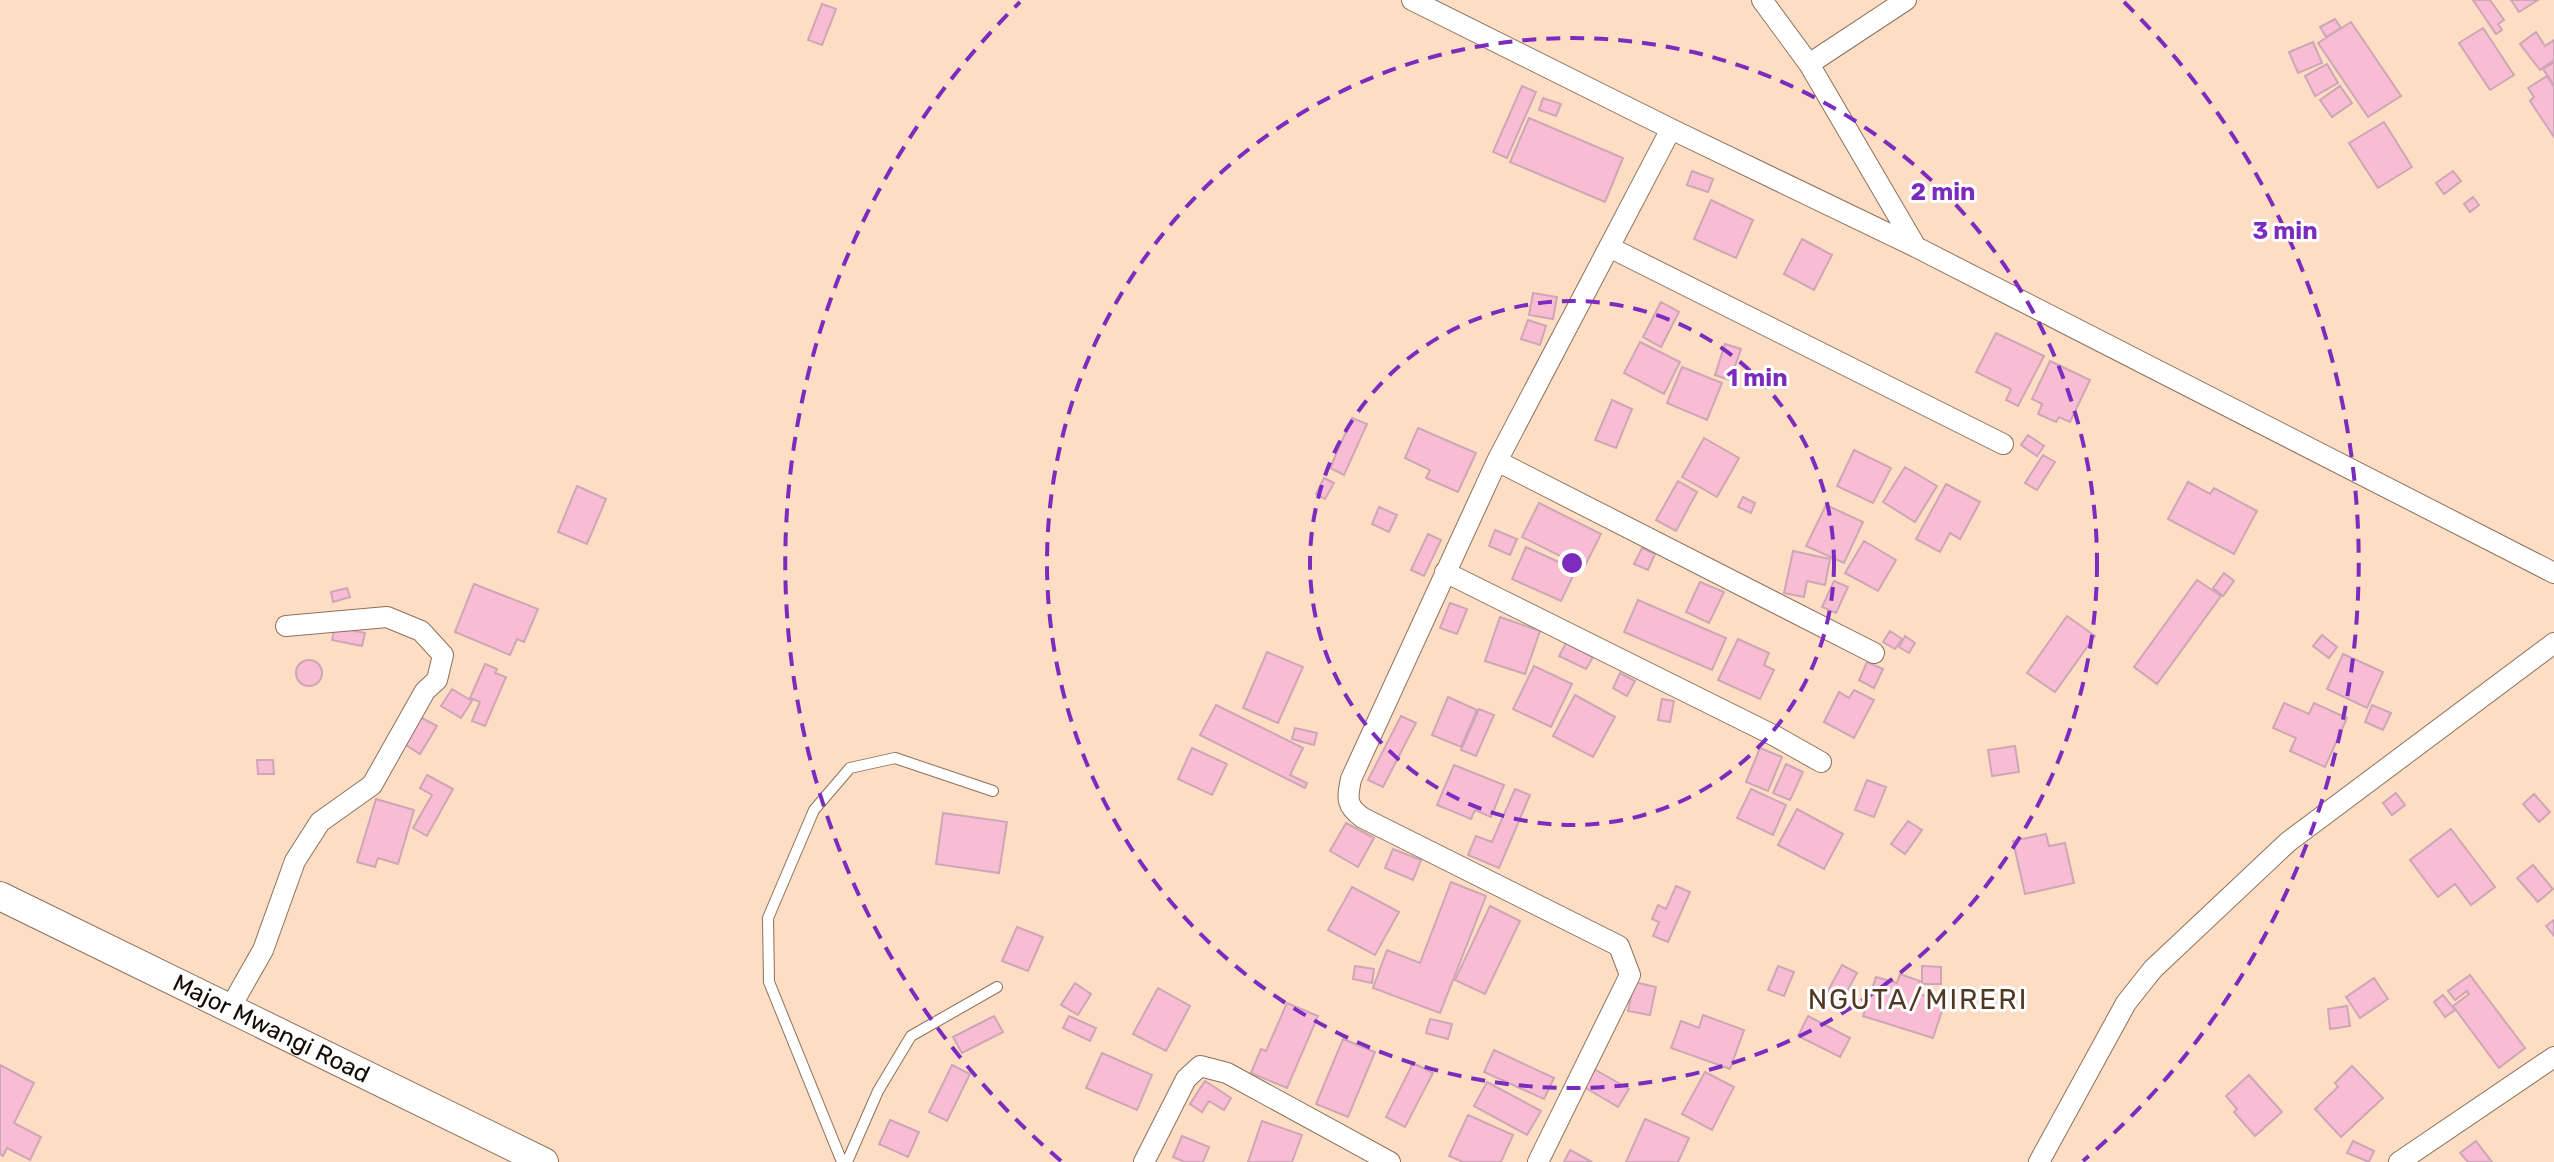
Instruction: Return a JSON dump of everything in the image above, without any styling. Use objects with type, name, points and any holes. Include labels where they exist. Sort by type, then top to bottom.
[{"type":"street","points":[[1412,0],[1916,247],[2554,573]]},
{"type":"street","points":[[1762,0],[1809,64],[1916,247]]},
{"type":"street","points":[[1809,64],[1906,0]]},
{"type":"street","points":[[1538,1162],[1630,975],[1619,946],[1363,818],[1352,810],[1348,797],[1351,779],[1497,461],[1671,129]]},
{"type":"street","points":[[1609,247],[2003,444]]},
{"type":"street","points":[[1497,461],[1874,653]]},
{"type":"street","points":[[1445,572],[1775,736],[1821,762]]},
{"type":"street","points":[[230,1008],[263,950],[295,861],[320,822],[372,785],[425,691],[437,680],[443,655],[421,631],[387,617],[286,626]]},
{"type":"street","points":[[2039,1162],[2126,1003],[2153,969],[2288,842],[2554,643]]},
{"type":"street","name":"Major Mwangi Road","points":[[0,896],[544,1162]]},
{"type":"street","points":[[2399,1162],[2554,1057]]},
{"type":"street","points":[[1144,1162],[1186,1079],[1200,1066],[1227,1073],[1390,1162]]},
{"type":"lane","points":[[845,1162],[769,982],[768,918],[814,810],[850,768],[895,758],[993,791]]},
{"type":"lane","points":[[845,1162],[878,1091],[911,1036],[997,987]]},
{"type":"building","points":[[2473,0],[2490,0],[2504,20],[2498,24],[2502,30],[2496,34]]},
{"type":"building","points":[[2511,0],[2538,0],[2519,12]]},
{"type":"building","points":[[822,4],[836,9],[822,45],[808,40]]},
{"type":"building","points":[[2335,19],[2341,28],[2326,37],[2320,27]]},
{"type":"building","points":[[2351,22],[2401,96],[2368,117],[2318,43]]},
{"type":"building","points":[[2483,28],[2514,75],[2490,90],[2459,43]]},
{"type":"building","points":[[2536,32],[2545,46],[2554,40],[2554,60],[2540,70],[2520,44]]},
{"type":"building","points":[[2313,42],[2322,63],[2298,73],[2289,52]]},
{"type":"building","points":[[2554,62],[2554,85],[2543,69]]},
{"type":"building","points":[[2327,64],[2338,83],[2315,96],[2305,76]]},
{"type":"building","points":[[2547,76],[2554,87],[2554,137],[2530,101],[2534,97],[2528,88]]},
{"type":"building","points":[[1522,86],[1536,92],[1507,158],[1493,152]]},
{"type":"building","points":[[2340,86],[2352,103],[2332,117],[2320,100]]},
{"type":"building","points":[[1543,98],[1561,104],[1556,116],[1539,110]]},
{"type":"building","points":[[1529,118],[1623,158],[1605,202],[1510,162]]},
{"type":"building","points":[[2384,122],[2412,167],[2378,188],[2349,143]]},
{"type":"building","points":[[1692,171],[1713,179],[1708,192],[1687,185]]},
{"type":"building","points":[[2453,171],[2461,181],[2444,194],[2436,183]]},
{"type":"building","points":[[2473,197],[2479,205],[2470,212],[2464,204]]},
{"type":"building","points":[[1711,200],[1753,220],[1736,258],[1694,239]]},
{"type":"building","points":[[1802,239],[1832,255],[1814,290],[1784,274]]},
{"type":"building","points":[[1533,293],[1557,297],[1553,319],[1529,315]]},
{"type":"building","points":[[1661,302],[1679,312],[1661,347],[1643,337]]},
{"type":"building","points":[[1528,320],[1546,326],[1540,345],[1521,339]]},
{"type":"building","points":[[1996,333],[2044,356],[2018,406],[2006,400],[2011,389],[1976,372]]},
{"type":"building","points":[[1640,342],[1680,362],[1664,394],[1624,373]]},
{"type":"building","points":[[1725,344],[1741,349],[1730,380],[1715,375]]},
{"type":"building","points":[[2050,361],[2090,380],[2070,422],[2059,417],[2056,422],[2038,414],[2042,404],[2032,399]]},
{"type":"building","points":[[1682,367],[1722,383],[1707,420],[1667,403]]},
{"type":"building","points":[[1612,400],[1632,409],[1616,448],[1595,440]]},
{"type":"building","points":[[1352,418],[1367,424],[1344,475],[1330,468]]},
{"type":"building","points":[[1418,428],[1476,453],[1458,492],[1426,478],[1430,470],[1405,458]]},
{"type":"building","points":[[2028,435],[2044,446],[2037,456],[2021,445]]},
{"type":"building","points":[[1704,438],[1739,458],[1717,497],[1682,477]]},
{"type":"building","points":[[1854,450],[1891,468],[1873,503],[1837,486]]},
{"type":"building","points":[[2043,455],[2055,462],[2037,490],[2025,483]]},
{"type":"building","points":[[1905,467],[1937,486],[1915,522],[1883,502]]},
{"type":"building","points":[[1324,478],[1334,483],[1325,499],[1316,494]]},
{"type":"building","points":[[1678,481],[1697,492],[1676,531],[1656,520]]},
{"type":"building","points":[[2188,482],[2210,494],[2214,488],[2257,511],[2234,554],[2168,519]]},
{"type":"building","points":[[1946,484],[1980,502],[1960,539],[1950,533],[1940,552],[1916,539]]},
{"type":"building","points":[[577,486],[606,499],[587,544],[558,532]]},
{"type":"building","points":[[1743,497],[1755,503],[1751,513],[1738,507]]},
{"type":"building","points":[[1539,503],[1601,534],[1584,568],[1522,537]]},
{"type":"building","points":[[1826,505],[1863,522],[1844,563],[1806,546]]},
{"type":"building","points":[[1379,507],[1397,515],[1389,532],[1372,524]]},
{"type":"building","points":[[1495,530],[1517,539],[1510,555],[1489,546]]},
{"type":"building","points":[[1428,534],[1441,540],[1424,576],[1411,570]]},
{"type":"building","points":[[1864,541],[1896,560],[1878,591],[1845,573]]},
{"type":"building","points":[[1526,547],[1576,570],[1561,601],[1512,579]]},
{"type":"building","points":[[1642,548],[1655,554],[1648,570],[1634,564]]},
{"type":"building","points":[[1793,551],[1830,559],[1825,585],[1807,581],[1804,597],[1784,593]]},
{"type":"building","points":[[2224,573],[2234,581],[2223,596],[2213,588]]},
{"type":"building","points":[[2197,580],[2221,596],[2157,684],[2134,667]]},
{"type":"building","points":[[1834,581],[1848,587],[1836,613],[1822,607]]},
{"type":"building","points":[[1700,582],[1724,592],[1709,623],[1686,612]]},
{"type":"building","points":[[474,584],[538,609],[524,642],[517,639],[510,655],[455,632]]},
{"type":"building","points":[[347,588],[350,597],[333,602],[331,592]]},
{"type":"building","points":[[1638,600],[1726,638],[1712,670],[1624,632]]},
{"type":"building","points":[[1450,603],[1467,609],[1457,634],[1440,628]]},
{"type":"building","points":[[2067,616],[2095,636],[2055,692],[2027,673]]},
{"type":"building","points":[[1500,617],[1540,631],[1525,674],[1485,661]]},
{"type":"building","points":[[335,627],[365,633],[362,646],[332,640]]},
{"type":"building","points":[[1890,631],[1902,639],[1895,649],[1883,642]]},
{"type":"building","points":[[2322,635],[2337,647],[2329,658],[2313,646]]},
{"type":"building","points":[[1905,636],[1915,643],[1909,653],[1899,647]]},
{"type":"building","points":[[1738,639],[1769,653],[1764,665],[1774,670],[1760,699],[1718,680]]},
{"type":"building","points":[[1566,643],[1593,657],[1586,669],[1559,656]]},
{"type":"building","points":[[1267,652],[1303,667],[1278,723],[1243,708]]},
{"type":"building","points":[[2343,654],[2383,672],[2367,708],[2327,689]]},
{"type":"building","points":[[309,660],[318,664],[322,673],[318,682],[309,686],[300,682],[296,673],[300,664]]},
{"type":"building","points":[[1867,662],[1883,669],[1874,688],[1859,680]]},
{"type":"building","points":[[485,664],[506,677],[485,726],[472,721],[480,702],[470,698]]},
{"type":"building","points":[[1534,666],[1572,684],[1551,727],[1513,709]]},
{"type":"building","points":[[1620,673],[1635,681],[1627,696],[1613,688]]},
{"type":"building","points":[[452,689],[472,701],[461,718],[441,706]]},
{"type":"building","points":[[1854,690],[1874,700],[1854,738],[1824,722],[1839,692],[1849,698]]},
{"type":"building","points":[[1575,695],[1615,717],[1593,757],[1553,736]]},
{"type":"building","points":[[1448,697],[1477,710],[1461,747],[1432,735]]},
{"type":"building","points":[[1662,699],[1674,701],[1670,722],[1658,720]]},
{"type":"building","points":[[2284,703],[2309,714],[2314,703],[2347,718],[2325,767],[2290,751],[2296,738],[2273,728]]},
{"type":"building","points":[[1216,705],[1303,748],[1290,775],[1307,783],[1305,788],[1200,735]]},
{"type":"building","points":[[2372,705],[2391,713],[2383,730],[2365,722]]},
{"type":"building","points":[[1479,709],[1494,715],[1476,756],[1461,750]]},
{"type":"building","points":[[1401,716],[1416,723],[1383,787],[1368,780]]},
{"type":"building","points":[[420,717],[437,726],[420,754],[404,744]]},
{"type":"building","points":[[1295,728],[1317,733],[1314,745],[1292,739]]},
{"type":"building","points":[[2015,746],[2019,772],[1992,776],[1988,750]]},
{"type":"building","points":[[1192,748],[1227,764],[1212,795],[1178,779]]},
{"type":"building","points":[[1760,748],[1782,757],[1768,791],[1746,782]]},
{"type":"building","points":[[257,760],[273,760],[274,774],[258,774]]},
{"type":"building","points":[[1786,764],[1803,772],[1790,800],[1773,793]]},
{"type":"building","points":[[1454,765],[1504,785],[1491,817],[1475,810],[1471,819],[1437,805]]},
{"type":"building","points":[[427,775],[453,789],[427,836],[413,828],[432,795],[420,788]]},
{"type":"building","points":[[1867,780],[1886,787],[1874,817],[1855,810]]},
{"type":"building","points":[[1515,789],[1530,795],[1499,868],[1468,855],[1476,836],[1492,842]]},
{"type":"building","points":[[1751,789],[1786,805],[1773,835],[1737,818]]},
{"type":"building","points":[[2396,793],[2405,805],[2392,815],[2383,803]]},
{"type":"building","points":[[2534,794],[2550,812],[2539,822],[2523,804]]},
{"type":"building","points":[[376,799],[414,810],[398,864],[378,858],[375,867],[357,862]]},
{"type":"building","points":[[1797,809],[1843,834],[1824,869],[1778,845]]},
{"type":"building","points":[[943,813],[1007,822],[999,873],[936,864]]},
{"type":"building","points":[[1908,821],[1922,830],[1905,854],[1891,844]]},
{"type":"building","points":[[1346,823],[1374,838],[1358,867],[1330,851]]},
{"type":"building","points":[[2451,829],[2495,887],[2471,905],[2455,884],[2438,897],[2410,860]]},
{"type":"building","points":[[2046,834],[2049,846],[2065,843],[2074,883],[2025,894],[2013,841]]},
{"type":"building","points":[[1393,849],[1421,860],[1413,880],[1385,868]]},
{"type":"building","points":[[2533,865],[2553,889],[2538,902],[2517,878]]},
{"type":"building","points":[[1451,882],[1486,896],[1440,1013],[1373,988],[1387,950],[1420,963]]},
{"type":"building","points":[[1676,886],[1690,892],[1668,942],[1653,936],[1659,922],[1652,919],[1658,905],[1666,909]]},
{"type":"building","points":[[1352,887],[1399,912],[1375,955],[1328,930]]},
{"type":"building","points":[[1490,906],[1520,921],[1485,994],[1455,980]]},
{"type":"building","points":[[2554,920],[2554,936],[2546,926]]},
{"type":"building","points":[[1017,927],[1043,937],[1028,971],[1002,961]]},
{"type":"building","points":[[1842,965],[1857,973],[1839,1006],[1824,998]]},
{"type":"building","points":[[1355,966],[1374,969],[1372,983],[1353,979]]},
{"type":"building","points":[[1778,966],[1794,972],[1784,996],[1768,990]]},
{"type":"building","points":[[1922,966],[1941,967],[1941,984],[1922,984]]},
{"type":"building","points":[[1900,974],[1920,981],[1916,993],[1945,1002],[1933,1038],[1863,1016],[1876,977],[1897,983]]},
{"type":"building","points":[[2470,975],[2525,1048],[2499,1068],[2453,1006],[2469,994],[2467,991],[2455,1000],[2448,991]]},
{"type":"building","points":[[2374,978],[2388,999],[2360,1018],[2346,997]]},
{"type":"building","points":[[1634,982],[1656,987],[1650,1015],[1628,1011]]},
{"type":"building","points":[[1075,983],[1091,994],[1078,1015],[1061,1005]]},
{"type":"building","points":[[1158,988],[1190,1006],[1166,1051],[1133,1034]]},
{"type":"building","points":[[2443,995],[2455,1010],[2445,1017],[2434,1002]]},
{"type":"building","points":[[1287,1003],[1318,1016],[1287,1088],[1251,1073],[1261,1049],[1266,1051]]},
{"type":"building","points":[[2347,1006],[2350,1026],[2330,1029],[2328,1009]]},
{"type":"building","points":[[1703,1015],[1744,1030],[1730,1069],[1671,1048],[1681,1021],[1699,1028]]},
{"type":"building","points":[[994,1016],[1003,1032],[962,1053],[953,1037]]},
{"type":"building","points":[[1069,1016],[1096,1028],[1090,1041],[1063,1028]]},
{"type":"building","points":[[1808,1016],[1850,1038],[1840,1057],[1798,1036]]},
{"type":"building","points":[[1430,1019],[1452,1024],[1448,1039],[1426,1033]]},
{"type":"building","points":[[1343,1039],[1375,1052],[1348,1117],[1316,1104]]},
{"type":"building","points":[[1494,1050],[1554,1078],[1544,1099],[1484,1072]]},
{"type":"building","points":[[1102,1053],[1152,1075],[1137,1110],[1086,1088]]},
{"type":"building","points":[[1413,1063],[1433,1073],[1405,1127],[1386,1117]]},
{"type":"building","points":[[0,1065],[34,1083],[14,1123],[41,1137],[30,1160],[7,1148],[3,1156],[0,1154]]},
{"type":"building","points":[[952,1065],[970,1074],[947,1121],[929,1112]]},
{"type":"building","points":[[2352,1066],[2383,1098],[2341,1137],[2315,1109],[2338,1087],[2335,1083]]},
{"type":"building","points":[[1594,1069],[1629,1089],[1618,1107],[1584,1087]]},
{"type":"building","points":[[1705,1072],[1734,1087],[1712,1130],[1682,1114]]},
{"type":"building","points":[[2249,1075],[2282,1112],[2255,1136],[2234,1112],[2237,1109],[2226,1096]]},
{"type":"building","points":[[1205,1081],[1231,1098],[1224,1110],[1209,1101],[1202,1112],[1190,1104]]},
{"type":"building","points":[[1487,1082],[1541,1111],[1527,1135],[1474,1106]]},
{"type":"building","points":[[1468,1115],[1513,1135],[1501,1162],[1463,1162],[1449,1156]]},
{"type":"building","points":[[1645,1119],[1689,1138],[1678,1162],[1626,1162]]},
{"type":"building","points":[[890,1120],[919,1132],[908,1157],[879,1144]]},
{"type":"building","points":[[1262,1121],[1302,1135],[1292,1162],[1248,1162]]},
{"type":"building","points":[[1182,1136],[1209,1147],[1203,1162],[1185,1162],[1173,1157]]},
{"type":"building","points":[[2353,1141],[2374,1151],[2369,1162],[2347,1153]]},
{"type":"building","points":[[2476,1141],[2492,1162],[2468,1162],[2460,1153]]},
{"type":"building","points":[[1570,1150],[1592,1162],[1564,1162]]},
{"type":"district","name":"NGUTA/MIRERI","points":[[1918,999]]}]
